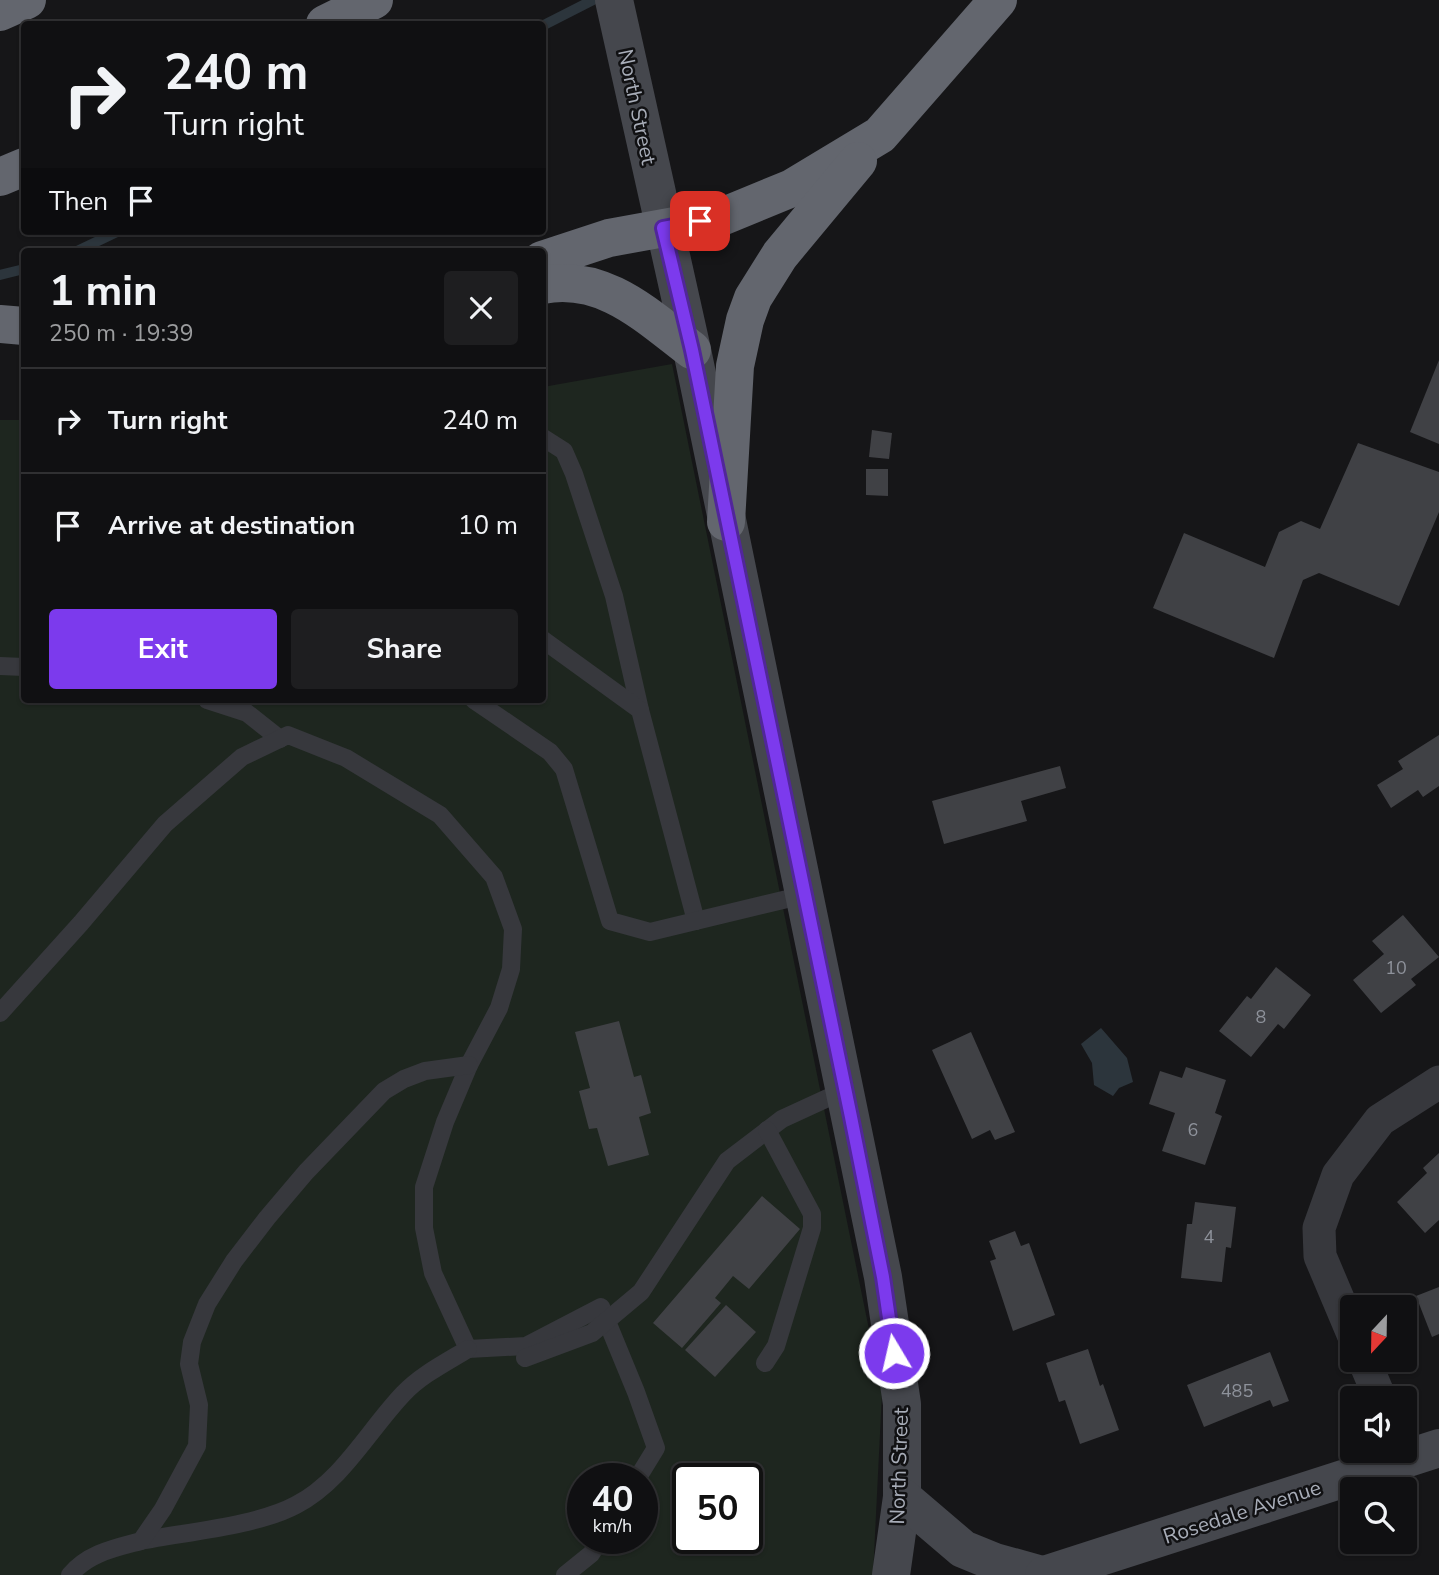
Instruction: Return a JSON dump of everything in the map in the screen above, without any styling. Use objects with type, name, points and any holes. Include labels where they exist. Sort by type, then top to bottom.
[{"type":"highway","points":[[0,12],[26,0]]},
{"type":"highway","points":[[331,21],[374,0]]},
{"type":"highway","points":[[726,522],[735,366],[742,331],[753,298],[786,247],[998,0]]},
{"type":"highway","points":[[546,259],[609,238],[719,218],[792,188],[880,135]]},
{"type":"highway","points":[[0,177],[21,168]]},
{"type":"highway","points":[[546,285],[582,284],[613,293],[692,350]]},
{"type":"highway","points":[[0,324],[21,326]]},
{"type":"main road","name":"North Street","points":[[614,0],[692,350],[883,1277],[902,1404],[902,1497],[891,1575]]},
{"type":"main road","name":"Rosedale Avenue","points":[[1043,1575],[1385,1463]]},
{"type":"main road","points":[[902,1497],[963,1549],[995,1562],[1043,1575]]},
{"type":"street","points":[[1340,1303],[1320,1256],[1319,1228],[1338,1175],[1380,1120],[1439,1082]]},
{"type":"lane","points":[[546,440],[564,452],[574,474],[614,596],[640,710],[696,921]]},
{"type":"lane","points":[[546,642],[640,710]]},
{"type":"lane","points":[[0,666],[21,667]]},
{"type":"lane","points":[[215,703],[247,713],[280,739]]},
{"type":"lane","points":[[478,703],[550,752],[564,769],[610,921],[650,932],[804,895]]},
{"type":"lane","points":[[0,1013],[81,923],[164,824],[242,757],[288,735],[346,758],[440,815],[495,877],[513,929],[511,969],[499,1009],[469,1065],[445,1122],[424,1187],[425,1228],[433,1273],[468,1349]]},
{"type":"lane","points":[[141,1541],[163,1509],[197,1446],[199,1405],[189,1364],[192,1342],[207,1304],[234,1261],[306,1172],[384,1091],[425,1071],[469,1065]]},
{"type":"lane","points":[[526,1358],[592,1333],[641,1292],[727,1161],[782,1119],[845,1090]]},
{"type":"lane","points":[[765,1363],[776,1346],[812,1228],[812,1214],[767,1130]]},
{"type":"lane","points":[[70,1575],[79,1564],[102,1552],[141,1541],[261,1518],[297,1505],[332,1479],[404,1392],[428,1373],[468,1349],[526,1346],[601,1307],[656,1448],[647,1463]]},
{"type":"lane","points":[[565,1575],[591,1554]]},
{"type":"shaded area","points":[[672,364],[882,1393],[873,1575],[0,1575],[0,420],[21,420],[21,703],[546,703],[546,386]]},
{"type":"shaded area","points":[[1101,1028],[1127,1058],[1133,1082],[1119,1088],[1113,1096],[1094,1085],[1092,1063],[1081,1044]]},
{"type":"building","points":[[1439,360],[1439,444],[1410,432]]},
{"type":"building","points":[[872,430],[892,433],[889,459],[869,457]]},
{"type":"building","points":[[1358,443],[1439,472],[1439,512],[1399,606],[1319,573],[1303,580],[1274,658],[1153,608],[1184,533],[1265,567],[1279,532],[1301,521],[1320,529]]},
{"type":"building","points":[[866,469],[888,469],[888,496],[866,495]]},
{"type":"building","points":[[1439,735],[1439,786],[1423,797],[1418,790],[1391,808],[1377,785],[1403,769],[1398,761]]},
{"type":"building","points":[[1060,766],[1066,788],[1021,801],[1027,821],[944,844],[932,801]]},
{"type":"building","points":[[1403,915],[1439,957],[1411,979],[1416,985],[1381,1013],[1353,980],[1384,954],[1372,941]]},
{"type":"building","points":[[1276,967],[1311,995],[1284,1029],[1278,1024],[1251,1057],[1219,1031],[1247,996],[1251,999]]},
{"type":"building","points":[[619,1021],[634,1077],[641,1075],[651,1113],[639,1117],[649,1155],[608,1166],[597,1128],[589,1129],[579,1091],[590,1088],[575,1032]]},
{"type":"building","points":[[971,1032],[1015,1132],[995,1140],[990,1130],[972,1139],[932,1050]]},
{"type":"building","points":[[1186,1067],[1226,1080],[1215,1113],[1222,1116],[1205,1165],[1162,1151],[1175,1113],[1149,1104],[1160,1071],[1182,1078]]},
{"type":"building","points":[[1439,1153],[1439,1220],[1425,1233],[1397,1202],[1427,1173],[1423,1168]]},
{"type":"building","points":[[762,1196],[800,1229],[749,1289],[733,1276],[715,1298],[721,1303],[682,1348],[653,1323]]},
{"type":"building","points":[[1195,1202],[1236,1207],[1231,1248],[1226,1247],[1222,1282],[1181,1278],[1187,1224],[1192,1224]]},
{"type":"building","points":[[1015,1231],[1021,1246],[1029,1243],[1055,1315],[1013,1331],[990,1261],[996,1259],[989,1241]]},
{"type":"building","points":[[1439,1287],[1439,1334],[1432,1337],[1418,1295]]},
{"type":"building","points":[[726,1305],[756,1332],[715,1377],[685,1350]]},
{"type":"building","points":[[1088,1349],[1119,1430],[1080,1444],[1065,1400],[1059,1402],[1046,1363]]},
{"type":"building","points":[[1270,1352],[1289,1401],[1273,1407],[1270,1400],[1204,1427],[1187,1385]]},
{"type":"waterway","points":[[546,24],[593,0]]},
{"type":"waterway","points":[[83,248],[111,235]]},
{"type":"waterway","points":[[0,275],[21,270]]},
{"type":"route","points":[[700,221],[663,228],[692,350],[845,1090],[883,1277],[894,1353]]}]
